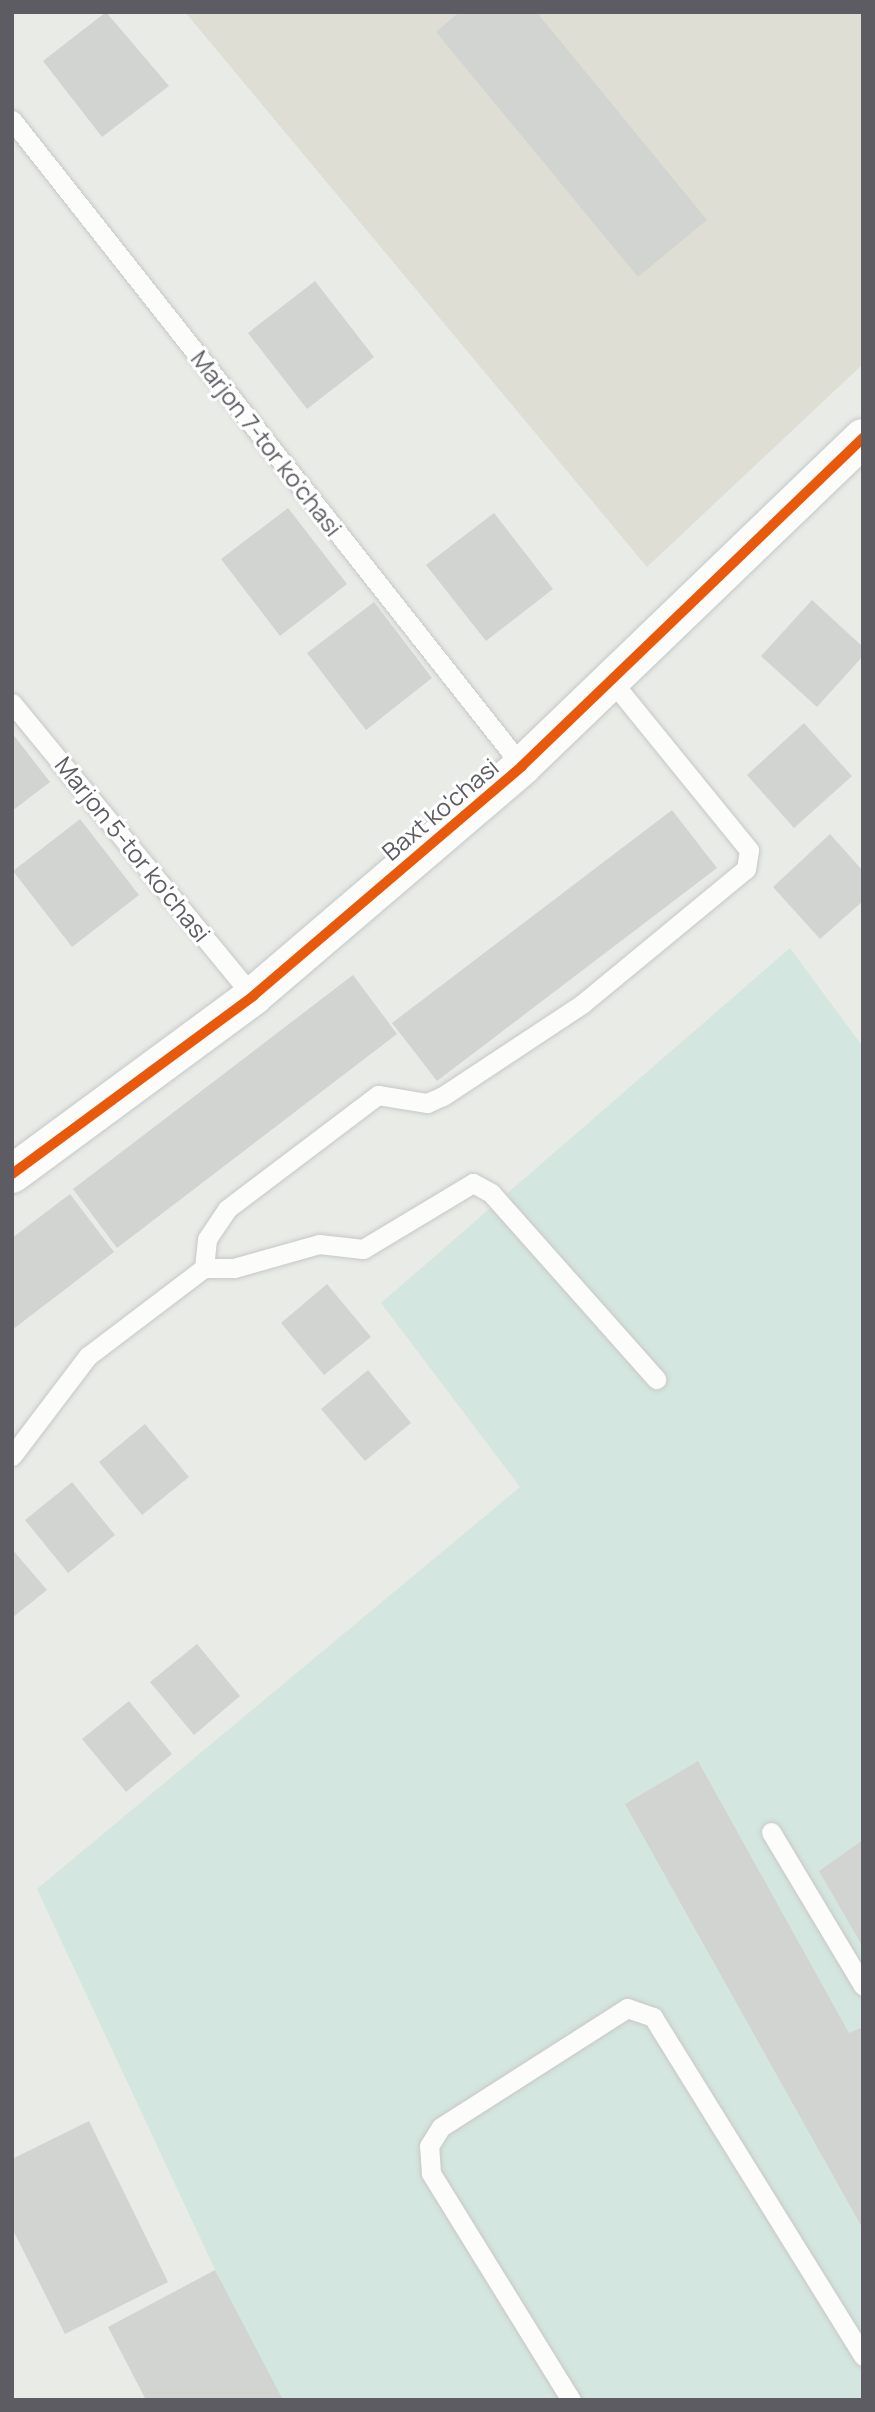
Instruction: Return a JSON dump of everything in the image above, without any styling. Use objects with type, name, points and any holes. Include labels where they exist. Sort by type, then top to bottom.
[{"type":"street","name":"Baxt ko'chasi","points":[[12,1174],[253,996],[522,766],[863,438]]},
{"type":"lane","name":"Marjon 7-tor ko'chasi","points":[[12,120],[522,766]]},
{"type":"lane","points":[[204,1268],[207,1239],[227,1209],[378,1096],[427,1103],[443,1096],[582,1003],[746,869],[749,850],[611,679]]},
{"type":"lane","name":"Marjon 5-tor ko'chasi","points":[[12,703],[253,996]]},
{"type":"lane","points":[[12,1456],[88,1356],[204,1268],[234,1268],[319,1244],[363,1249],[473,1183],[491,1193],[656,1379]]},
{"type":"lane","points":[[771,1832],[863,1986]]},
{"type":"lane","points":[[572,2400],[431,2173],[429,2146],[441,2127],[627,2008],[653,2017],[863,2356]]},
{"type":"shaded area","points":[[185,12],[863,12],[863,364],[647,567]]},
{"type":"shaded area","points":[[790,948],[863,1047],[863,2400],[276,2400],[37,1889],[520,1487],[381,1303]]},
{"type":"building","points":[[106,12],[169,86],[102,137],[43,61]]},
{"type":"building","points":[[459,12],[543,12],[539,15],[707,220],[638,277],[436,32]]},
{"type":"building","points":[[315,281],[374,357],[307,409],[248,333]]},
{"type":"building","points":[[288,508],[347,584],[280,636],[221,559]]},
{"type":"building","points":[[494,513],[553,589],[486,641],[426,565]]},
{"type":"building","points":[[812,600],[863,647],[863,656],[817,707],[761,656]]},
{"type":"building","points":[[374,602],[432,678],[366,730],[307,653]]},
{"type":"building","points":[[804,723],[852,776],[794,828],[747,775]]},
{"type":"building","points":[[12,733],[50,782],[12,811]]},
{"type":"building","points":[[672,810],[717,868],[437,1081],[392,1023]]},
{"type":"building","points":[[80,819],[139,895],[72,947],[13,871]]},
{"type":"building","points":[[830,834],[863,871],[863,901],[820,939],[773,887]]},
{"type":"building","points":[[353,975],[397,1034],[117,1248],[73,1189]]},
{"type":"building","points":[[70,1194],[114,1252],[12,1330],[12,1238]]},
{"type":"building","points":[[327,1284],[371,1337],[324,1375],[281,1323]]},
{"type":"building","points":[[368,1370],[411,1423],[365,1461],[321,1409]]},
{"type":"building","points":[[145,1424],[189,1477],[142,1515],[99,1462]]},
{"type":"building","points":[[72,1482],[115,1535],[68,1573],[25,1520]]},
{"type":"building","points":[[12,1549],[47,1590],[12,1618]]},
{"type":"building","points":[[197,1644],[240,1696],[194,1735],[150,1682]]},
{"type":"building","points":[[129,1701],[172,1754],[126,1792],[82,1739]]},
{"type":"building","points":[[698,1761],[849,2033],[863,2027],[863,2229],[625,1804]]},
{"type":"building","points":[[863,1840],[863,1947],[819,1871]]},
{"type":"building","points":[[89,2121],[168,2282],[65,2334],[12,2228],[12,2159]]},
{"type":"building","points":[[215,2270],[283,2400],[146,2400],[108,2327]]},
{"type":"cycle path","points":[[12,1174],[253,996],[522,766],[863,438]]}]
